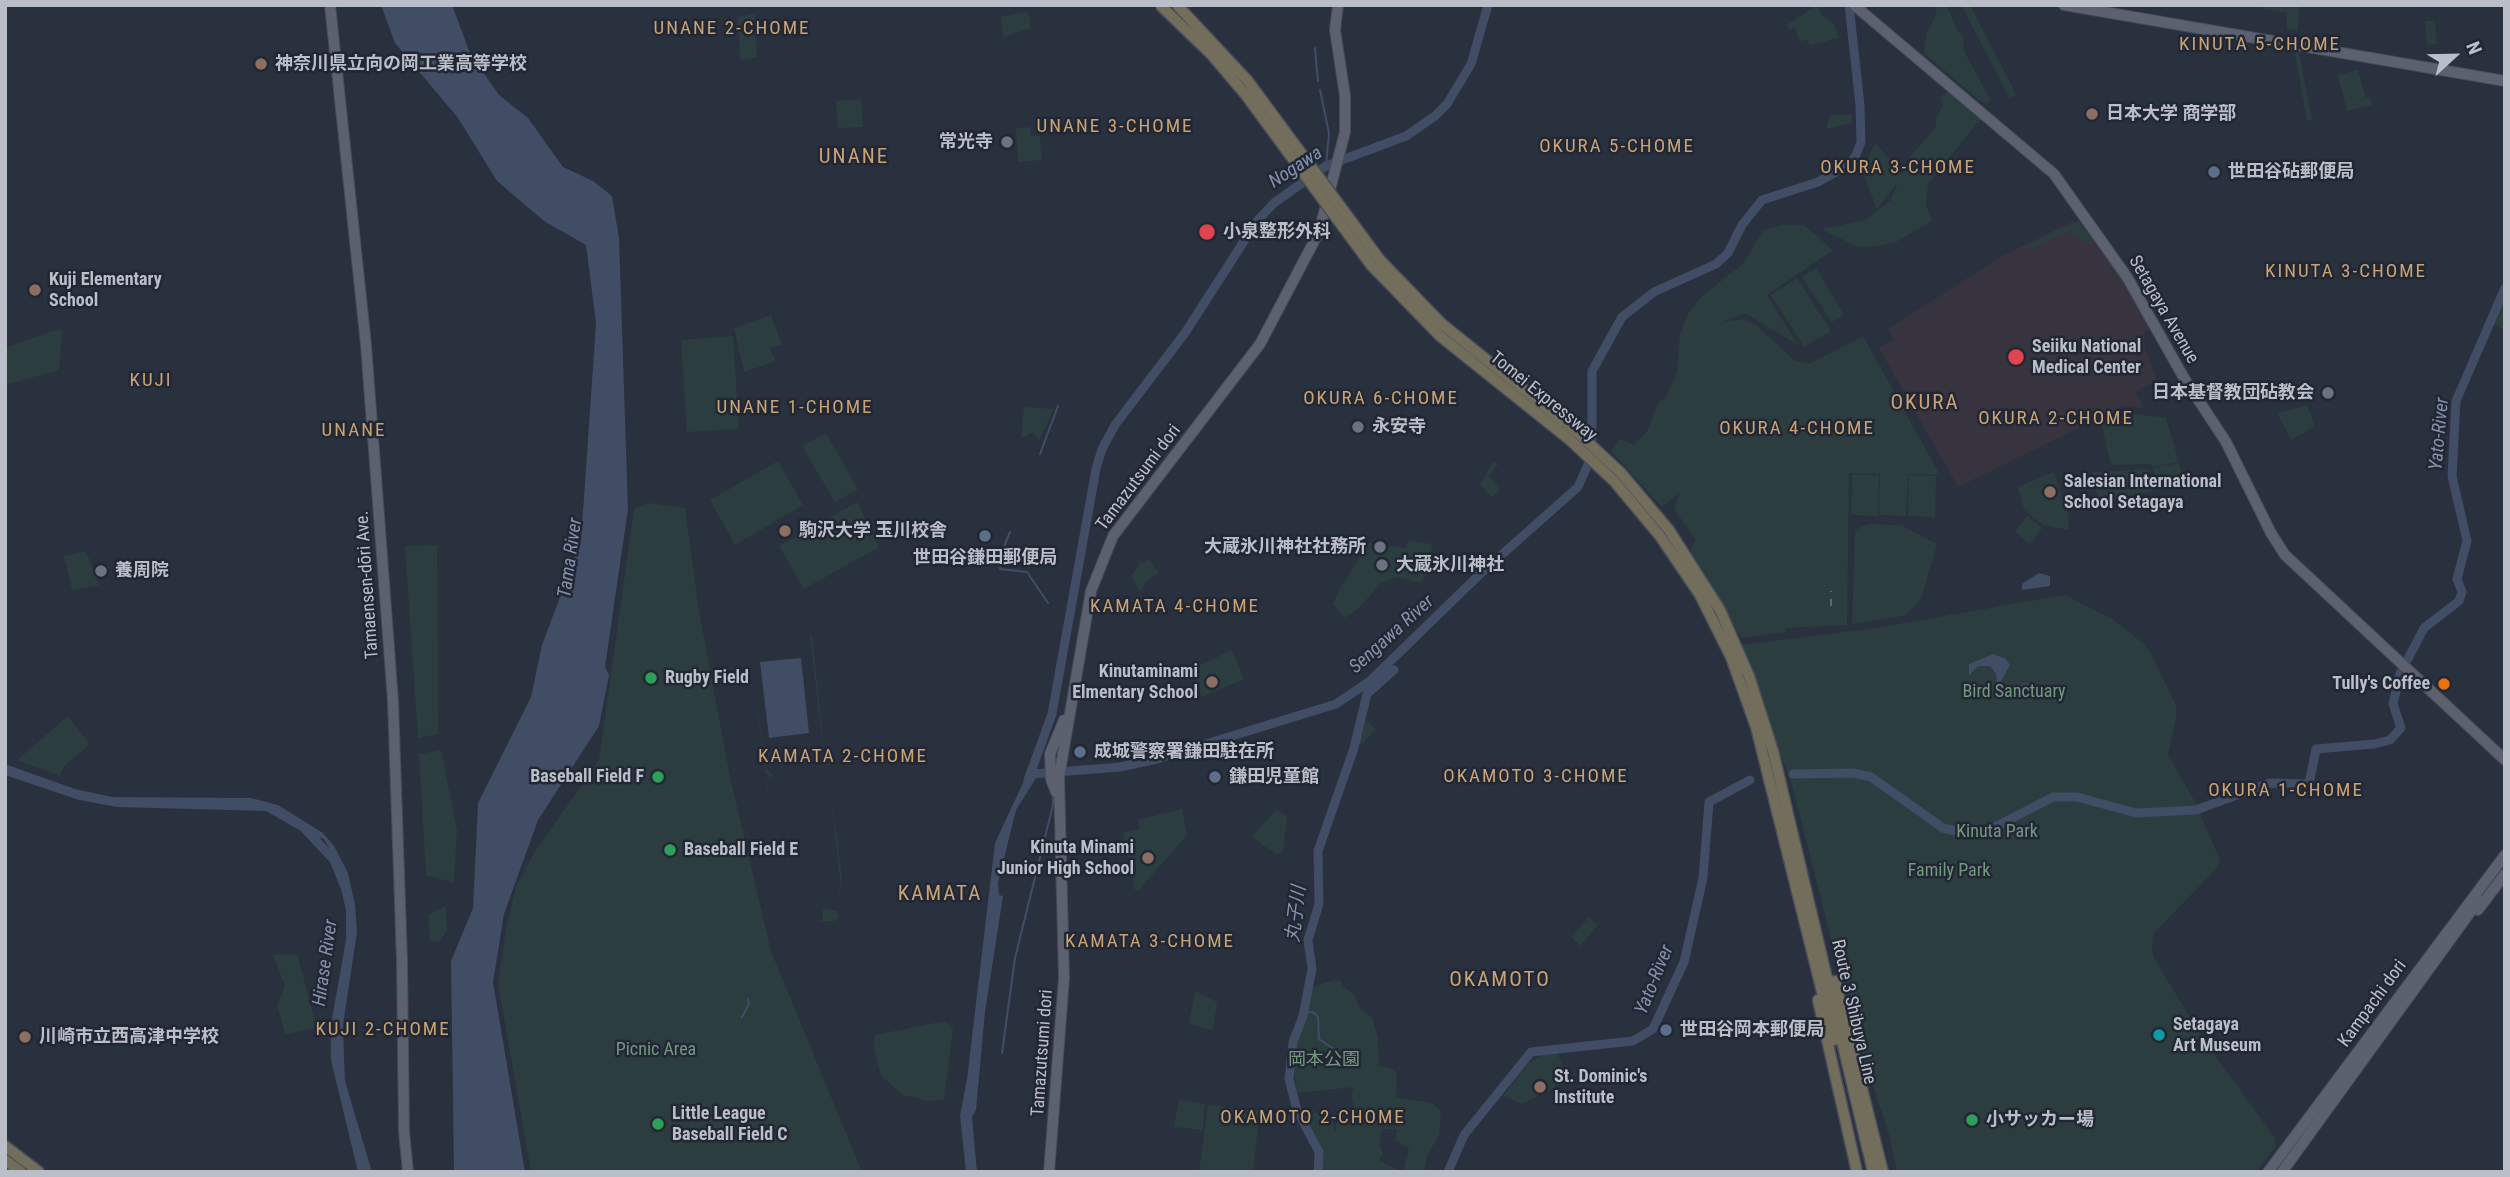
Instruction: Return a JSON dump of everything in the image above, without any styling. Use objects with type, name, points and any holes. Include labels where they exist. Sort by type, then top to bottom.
[{"type":"highway","name":"Tomei Expressway","points":[[1160,5],[1211,54],[1245,94],[1421,318],[1506,383],[1570,440],[1617,477],[1684,551],[1730,630],[1766,724],[1800,860],[1836,1031]]},
{"type":"highway","name":"Tomei Expressway","points":[[1177,5],[1248,81],[1376,263]]},
{"type":"highway","name":"Tomei Expressway","points":[[1617,477],[1674,555],[1721,635],[1756,727],[1836,1031]]},
{"type":"highway","points":[[1836,1031],[1857,1172]]},
{"type":"highway","points":[[1836,1031],[1883,1172]]},
{"type":"highway","name":"Route 3 Shibuya Line","points":[[1836,1031],[1866,1172]]},
{"type":"highway","name":"Route 3 Shibuya Line","points":[[1836,1031],[1873,1172]]},
{"type":"highway","points":[[6,1155],[20,1172]]},
{"type":"highway","points":[[6,1155],[31,1172]]},
{"type":"highway","points":[[6,1155],[39,1172]]},
{"type":"highway","points":[[5,1169],[10,1172]]},
{"type":"main road","name":"Tamaensen-dōri Ave.","points":[[330,5],[366,345],[393,701],[407,1168]]},
{"type":"main road","name":"Tamazutsumi dori","points":[[1049,1172],[1064,978],[1055,765],[1069,711],[1091,591],[1108,543],[1260,344],[1313,245],[1336,176],[1346,121],[1335,30],[1338,5]]},
{"type":"main road","points":[[2064,5],[2505,81]]},
{"type":"main road","name":"Setagaya Avenue","points":[[1854,6],[2054,173],[2127,277],[2184,378],[2226,442],[2277,544],[2293,565],[2505,760]]},
{"type":"main road","points":[[2445,942],[2470,892],[2505,848]]},
{"type":"main road","name":"Kampachi dori","points":[[2282,1172],[2505,855]]},
{"type":"main road","name":"Kampachi dori","points":[[2268,1172],[2505,865]]},
{"type":"main road","points":[[2445,942],[2505,874]]},
{"type":"shaded area","name":"Seiiku National Medical Center","points":[[2080,221],[2114,266],[2151,328],[2144,333],[2145,349],[2157,380],[2135,392],[2144,408],[2124,406],[1958,487],[1879,348],[1893,340],[1888,329],[2002,256],[2069,223]]},
{"type":"green space","points":[[1817,5],[1822,16],[1834,24],[1838,38],[1810,45],[1807,39],[1799,42],[1795,28],[1790,30],[1787,25]]},
{"type":"green space","points":[[1933,5],[1946,5],[1958,31],[1963,34],[1964,51],[1991,101],[1986,104],[1924,53],[1926,34],[1937,13]]},
{"type":"green space","points":[[1961,5],[1970,5],[2016,94],[2010,99]]},
{"type":"green space","points":[[2263,5],[2299,5],[2298,31],[2287,29],[2287,12],[2263,9]]},
{"type":"green space","points":[[1028,12],[1031,28],[1004,37],[1000,17]]},
{"type":"green space","points":[[755,14],[757,57],[740,60],[738,17]]},
{"type":"green space","points":[[2425,21],[2435,21],[2437,44],[2427,45]]},
{"type":"green space","points":[[2294,48],[2298,49],[2312,120],[2307,121]]},
{"type":"green space","points":[[2358,70],[2366,98],[2370,97],[2372,105],[2347,111],[2338,75]]},
{"type":"green space","points":[[1949,91],[1982,117],[1928,184],[1926,205],[1932,221],[1896,242],[1879,246],[1858,247],[1821,229],[1866,220],[1891,200],[1898,182],[1877,209],[1862,171],[1875,143],[1903,174],[1909,158],[1935,128],[1943,105],[1940,97]]},
{"type":"green space","points":[[861,99],[863,127],[838,128],[836,101]]},
{"type":"green space","points":[[1830,115],[1852,115],[1852,123],[1826,129]]},
{"type":"green space","points":[[1030,127],[1031,136],[1040,136],[1042,160],[1018,162],[1016,128]]},
{"type":"green space","points":[[2079,223],[2094,242],[2089,245],[2072,233],[2065,232],[2030,250],[2026,246],[2065,226]]},
{"type":"green space","points":[[1782,225],[1804,225],[1833,250],[1767,295],[1798,345],[1745,313],[1720,323],[1743,319],[1756,325],[1794,360],[1809,364],[1863,336],[1940,475],[1908,474],[1906,516],[1879,515],[1880,474],[1849,473],[1847,625],[1787,628],[1785,632],[1741,638],[1702,569],[1689,552],[1696,540],[1674,509],[1679,493],[1662,507],[1611,451],[1620,439],[1634,445],[1647,432],[1658,403],[1666,397],[1677,372],[1680,334],[1688,314],[1702,296],[1743,264],[1763,230]]},
{"type":"green space","points":[[1816,268],[1844,314],[1832,322],[1802,277]]},
{"type":"green space","points":[[1797,278],[1831,331],[1804,347],[1771,295]]},
{"type":"green space","points":[[2505,294],[2505,325],[2503,329],[2492,325]]},
{"type":"green space","points":[[771,315],[782,345],[769,348],[776,361],[744,372],[734,328]]},
{"type":"green space","name":"Kuji Elementary School","points":[[62,330],[59,370],[5,385],[5,348]]},
{"type":"green space","points":[[733,336],[739,429],[687,432],[681,340]]},
{"type":"green space","points":[[2307,405],[2315,426],[2291,440],[2277,413]]},
{"type":"green space","points":[[1024,407],[1054,409],[1039,440],[1033,432],[1021,439]]},
{"type":"green space","points":[[2127,413],[2166,418],[2179,462],[2153,467],[2151,464],[2111,465],[2102,425]]},
{"type":"green space","points":[[826,433],[858,489],[835,502],[802,446]]},
{"type":"green space","points":[[778,461],[803,505],[735,545],[710,500]]},
{"type":"green space","points":[[1493,462],[1498,464],[1489,477],[1500,488],[1492,498],[1480,484]]},
{"type":"green space","points":[[2179,463],[2182,477],[2157,482],[2153,468]]},
{"type":"green space","points":[[2148,469],[2153,491],[2099,502],[2092,472]]},
{"type":"green space","points":[[2054,472],[2068,515],[2069,530],[2043,525],[2024,510],[2018,487]]},
{"type":"green space","points":[[1852,474],[1879,475],[1878,516],[1851,515]]},
{"type":"green space","points":[[1909,475],[1936,476],[1935,517],[1908,516]]},
{"type":"green space","points":[[857,502],[879,547],[804,589],[779,546]]},
{"type":"green space","name":"Picnic Area","points":[[649,503],[685,508],[699,611],[730,777],[771,951],[862,1172],[531,1172],[498,984],[506,929],[516,886],[536,850],[599,760],[634,509]]},
{"type":"green space","points":[[2027,516],[2042,528],[2030,544],[2015,532]]},
{"type":"green space","points":[[1868,524],[1901,525],[1937,544],[1921,599],[1906,615],[1852,624],[1855,530]]},
{"type":"green space","points":[[1409,541],[1432,544],[1431,555],[1419,555],[1412,568],[1429,572],[1420,583],[1397,577],[1381,583],[1359,608],[1344,618],[1333,604],[1369,543],[1405,548]]},
{"type":"green space","points":[[437,545],[438,734],[418,738],[405,546]]},
{"type":"green space","points":[[86,551],[99,585],[72,590],[64,556]]},
{"type":"green space","points":[[1149,559],[1159,573],[1146,581],[1141,592],[1131,576],[1141,561],[1143,563]]},
{"type":"green space","name":"Kinuta Park","points":[[2065,595],[2112,619],[2143,643],[2151,653],[2176,706],[2168,755],[2195,802],[2220,860],[2217,868],[2154,933],[2152,947],[2154,958],[2201,1036],[2275,1138],[2275,1147],[2256,1172],[1897,1172],[1888,1131],[1853,1026],[1792,785],[1741,645],[1869,629]]},
{"type":"green space","points":[[810,634],[812,635],[826,769],[825,767]]},
{"type":"green space","points":[[1232,650],[1244,679],[1202,697],[1192,672],[1194,668]]},
{"type":"green space","points":[[751,656],[766,768],[773,775],[771,779],[766,773],[782,908]]},
{"type":"green space","points":[[68,716],[90,744],[64,766],[60,776],[17,760]]},
{"type":"green space","points":[[1367,720],[1376,730],[1361,744],[1357,743]]},
{"type":"green space","points":[[441,750],[457,830],[454,883],[426,875],[419,754]]},
{"type":"green space","points":[[829,782],[842,877],[839,899],[840,879]]},
{"type":"green space","points":[[1182,809],[1187,835],[1138,891],[1135,890],[1123,833],[1139,829],[1138,820]]},
{"type":"green space","points":[[1277,809],[1287,817],[1283,852],[1276,854],[1252,837]]},
{"type":"green space","points":[[446,906],[447,931],[439,942],[430,941],[428,915]]},
{"type":"green space","points":[[823,908],[837,911],[839,917],[835,921],[814,922],[823,920]]},
{"type":"green space","points":[[1589,917],[1598,925],[1580,946],[1571,937]]},
{"type":"green space","points":[[297,954],[317,1028],[285,1034],[277,1005],[285,986],[273,955]]},
{"type":"green space","name":"岡本公園","points":[[1334,980],[1341,981],[1343,986],[1355,995],[1360,1009],[1372,1017],[1378,1038],[1379,1066],[1394,1069],[1397,1075],[1396,1098],[1430,1102],[1441,1111],[1439,1135],[1427,1156],[1424,1172],[1403,1172],[1409,1149],[1395,1141],[1397,1130],[1381,1129],[1380,1145],[1383,1154],[1379,1160],[1402,1172],[1320,1172],[1318,1140],[1306,1112],[1332,1114],[1335,1133],[1339,1112],[1354,1107],[1351,1094],[1354,1087],[1298,1093],[1292,1065],[1309,988]]},
{"type":"green space","points":[[1195,991],[1217,1002],[1213,1030],[1189,1024]]},
{"type":"green space","points":[[945,1021],[953,1029],[944,1100],[929,1101],[903,1095],[881,1076],[874,1049],[875,1035]]},
{"type":"green space","points":[[1544,1054],[1558,1054],[1568,1080],[1523,1104],[1503,1096],[1528,1063]]},
{"type":"green space","points":[[1179,1100],[1205,1104],[1203,1130],[1174,1127]]},
{"type":"green space","points":[[1208,1105],[1260,1111],[1253,1172],[1199,1172]]},
{"type":"water","points":[[381,5],[452,5],[470,53],[499,95],[528,118],[563,167],[593,181],[612,196],[619,238],[628,509],[605,667],[609,675],[599,726],[538,820],[504,914],[493,982],[525,1172],[454,1172],[451,961],[473,908],[478,803],[531,697],[542,645],[581,541],[596,323],[586,245],[544,221],[497,181],[458,118],[395,43]]},
{"type":"water","points":[[2039,573],[2050,576],[2050,586],[2022,590],[2022,584]]},
{"type":"water","points":[[1993,654],[2006,659],[2010,665],[1999,685],[2013,688],[2027,683],[2033,687],[2033,693],[2025,696],[1998,690],[1996,674],[1990,666],[1978,666],[1969,675],[1969,664]]},
{"type":"water","points":[[801,658],[809,733],[769,738],[760,662]]},
{"type":"water","points":[[5,764],[75,789],[112,797],[251,798],[278,805],[323,833],[334,846],[348,873],[355,905],[357,932],[343,1025],[345,1081],[372,1172],[358,1172],[331,1060],[331,1024],[346,940],[346,910],[341,889],[342,873],[324,839],[306,834],[266,811],[117,807],[79,800],[5,775]]},
{"type":"water","points":[[1029,770],[1038,775],[1016,810],[998,883],[999,895],[1003,896],[985,1012],[976,1110],[972,1117],[977,1172],[966,1172],[960,1116],[967,1079],[995,843]]},
{"type":"waterway","name":"Nogawa","points":[[1028,780],[1052,714],[1096,469],[1102,449],[1115,425],[1185,333],[1257,221],[1274,203],[1326,166],[1406,136],[1447,104],[1471,64],[1488,5]]},
{"type":"waterway","name":"Sengawa River","points":[[1032,774],[1120,767],[1157,759],[1336,704],[1370,681],[1480,574],[1578,487],[1590,460],[1592,447],[1592,371],[1622,317],[1654,292],[1716,264],[1728,253],[1742,225],[1762,200],[1818,182],[1850,164],[1856,155],[1861,142],[1860,105],[1849,5]]},
{"type":"waterway","points":[[1315,48],[1318,81]]},
{"type":"waterway","points":[[1320,90],[1329,133],[1326,166]]},
{"type":"waterway","name":"Yato-River","points":[[1793,774],[1853,773],[1871,777],[1943,828],[1970,834],[1993,828],[2053,797],[2077,797],[2136,813],[2196,810],[2270,783],[2309,784],[2316,749],[2390,740],[2401,728],[2393,704],[2400,674],[2424,628],[2459,601],[2462,592],[2457,579],[2467,541],[2452,476],[2456,401],[2505,288]]},
{"type":"waterway","points":[[1040,454],[1058,406]]},
{"type":"waterway","points":[[1010,532],[1001,554],[1000,569],[1027,572],[1048,603]]},
{"type":"waterway","name":"丸子川","points":[[1318,1172],[1319,1152],[1297,1110],[1289,1079],[1293,1042],[1303,1016],[1312,969],[1308,940],[1319,904],[1318,851],[1354,748],[1367,694],[1394,670]]},
{"type":"waterway","name":"Yato-River","points":[[1448,1172],[1464,1135],[1531,1052],[1633,1041],[1653,1029],[1684,962],[1703,878],[1709,802],[1750,780]]},
{"type":"waterway","points":[[1002,1053],[1015,958],[1053,805],[1053,794]]},
{"type":"waterway","name":"Hirase River","points":[[304,828],[334,860],[345,887]]},
{"type":"waterway","points":[[742,1017],[749,1004],[748,999]]},
{"type":"waterway","points":[[1303,1013],[1313,1012],[1318,1017],[1319,1039],[1335,1050]]},
{"type":"railway","points":[[1831,591],[1831,606]]},
{"type":"place","name":"神奈川県立向の岡工業高等学校","points":[[261,64]]},
{"type":"place","name":"日本大学 商学部","points":[[2092,114]]},
{"type":"place","name":"常光寺","points":[[1007,142]]},
{"type":"place","name":"世田谷砧郵便局","points":[[2214,172]]},
{"type":"place","name":"小泉整形外科","points":[[1207,232]]},
{"type":"place","name":"Kuji Elementary School","points":[[35,290]]},
{"type":"place","name":"Seiiku National Medical Center","points":[[2016,357]]},
{"type":"place","name":"日本基督教団砧教会","points":[[2328,393]]},
{"type":"place","name":"永安寺","points":[[1358,427]]},
{"type":"place","name":"Salesian International School Setagaya","points":[[2050,492]]},
{"type":"place","name":"駒沢大学 玉川校舎","points":[[785,531]]},
{"type":"place","name":"世田谷鎌田郵便局","points":[[985,536]]},
{"type":"place","name":"大蔵氷川神社社務所","points":[[1380,547]]},
{"type":"place","name":"大蔵氷川神社","points":[[1382,565]]},
{"type":"place","name":"養周院","points":[[101,571]]},
{"type":"place","name":"Rugby Field","points":[[651,678]]},
{"type":"place","name":"Kinutaminami Elmentary School","points":[[1212,682]]},
{"type":"place","name":"Tully's Coffee","points":[[2444,684]]},
{"type":"place","name":"成城警察署鎌田駐在所","points":[[1080,752]]},
{"type":"place","name":"Baseball Field F","points":[[658,777]]},
{"type":"place","name":"鎌田児童館","points":[[1215,777]]},
{"type":"place","name":"Baseball Field E","points":[[670,850]]},
{"type":"place","name":"Kinuta Minami Junior High School","points":[[1148,858]]},
{"type":"place","name":"世田谷岡本郵便局","points":[[1666,1030]]},
{"type":"place","name":"Setagaya Art Museum","points":[[2159,1035]]},
{"type":"place","name":"川崎市立西高津中学校","points":[[25,1037]]},
{"type":"place","name":"St. Dominic's Institute","points":[[1540,1087]]},
{"type":"place","name":"小サッカー場","points":[[1972,1120]]},
{"type":"place","name":"Little League Baseball Field C","points":[[658,1124]]},
{"type":"district","name":"UNANE 2-CHOME","points":[[732,29]]},
{"type":"district","name":"KINUTA 5-CHOME","points":[[2260,45]]},
{"type":"district","name":"UNANE 3-CHOME","points":[[1115,127]]},
{"type":"district","name":"OKURA 5-CHOME","points":[[1617,147]]},
{"type":"district","name":"UNANE","points":[[854,158]]},
{"type":"district","name":"OKURA 3-CHOME","points":[[1898,168]]},
{"type":"district","name":"KINUTA 3-CHOME","points":[[2346,272]]},
{"type":"district","name":"KUJI","points":[[151,381]]},
{"type":"district","name":"OKURA 6-CHOME","points":[[1381,399]]},
{"type":"district","name":"OKURA","points":[[1925,404]]},
{"type":"district","name":"UNANE 1-CHOME","points":[[795,408]]},
{"type":"district","name":"OKURA 2-CHOME","points":[[2056,419]]},
{"type":"district","name":"OKURA 4-CHOME","points":[[1797,429]]},
{"type":"district","name":"UNANE","points":[[354,431]]},
{"type":"district","name":"KAMATA 4-CHOME","points":[[1175,607]]},
{"type":"district","name":"KAMATA 2-CHOME","points":[[843,757]]},
{"type":"district","name":"OKAMOTO 3-CHOME","points":[[1536,777]]},
{"type":"district","name":"OKURA 1-CHOME","points":[[2286,791]]},
{"type":"district","name":"KAMATA","points":[[940,895]]},
{"type":"district","name":"KAMATA 3-CHOME","points":[[1150,942]]},
{"type":"district","name":"OKAMOTO","points":[[1500,981]]},
{"type":"district","name":"KUJI 2-CHOME","points":[[383,1030]]},
{"type":"district","name":"OKAMOTO 2-CHOME","points":[[1313,1118]]},
{"type":"water label","name":"Tama River","points":[[571,558]]},
{"type":"park label","name":"Bird Sanctuary","points":[[2014,692]]},
{"type":"park label","name":"Family Park","points":[[1949,871]]}]
